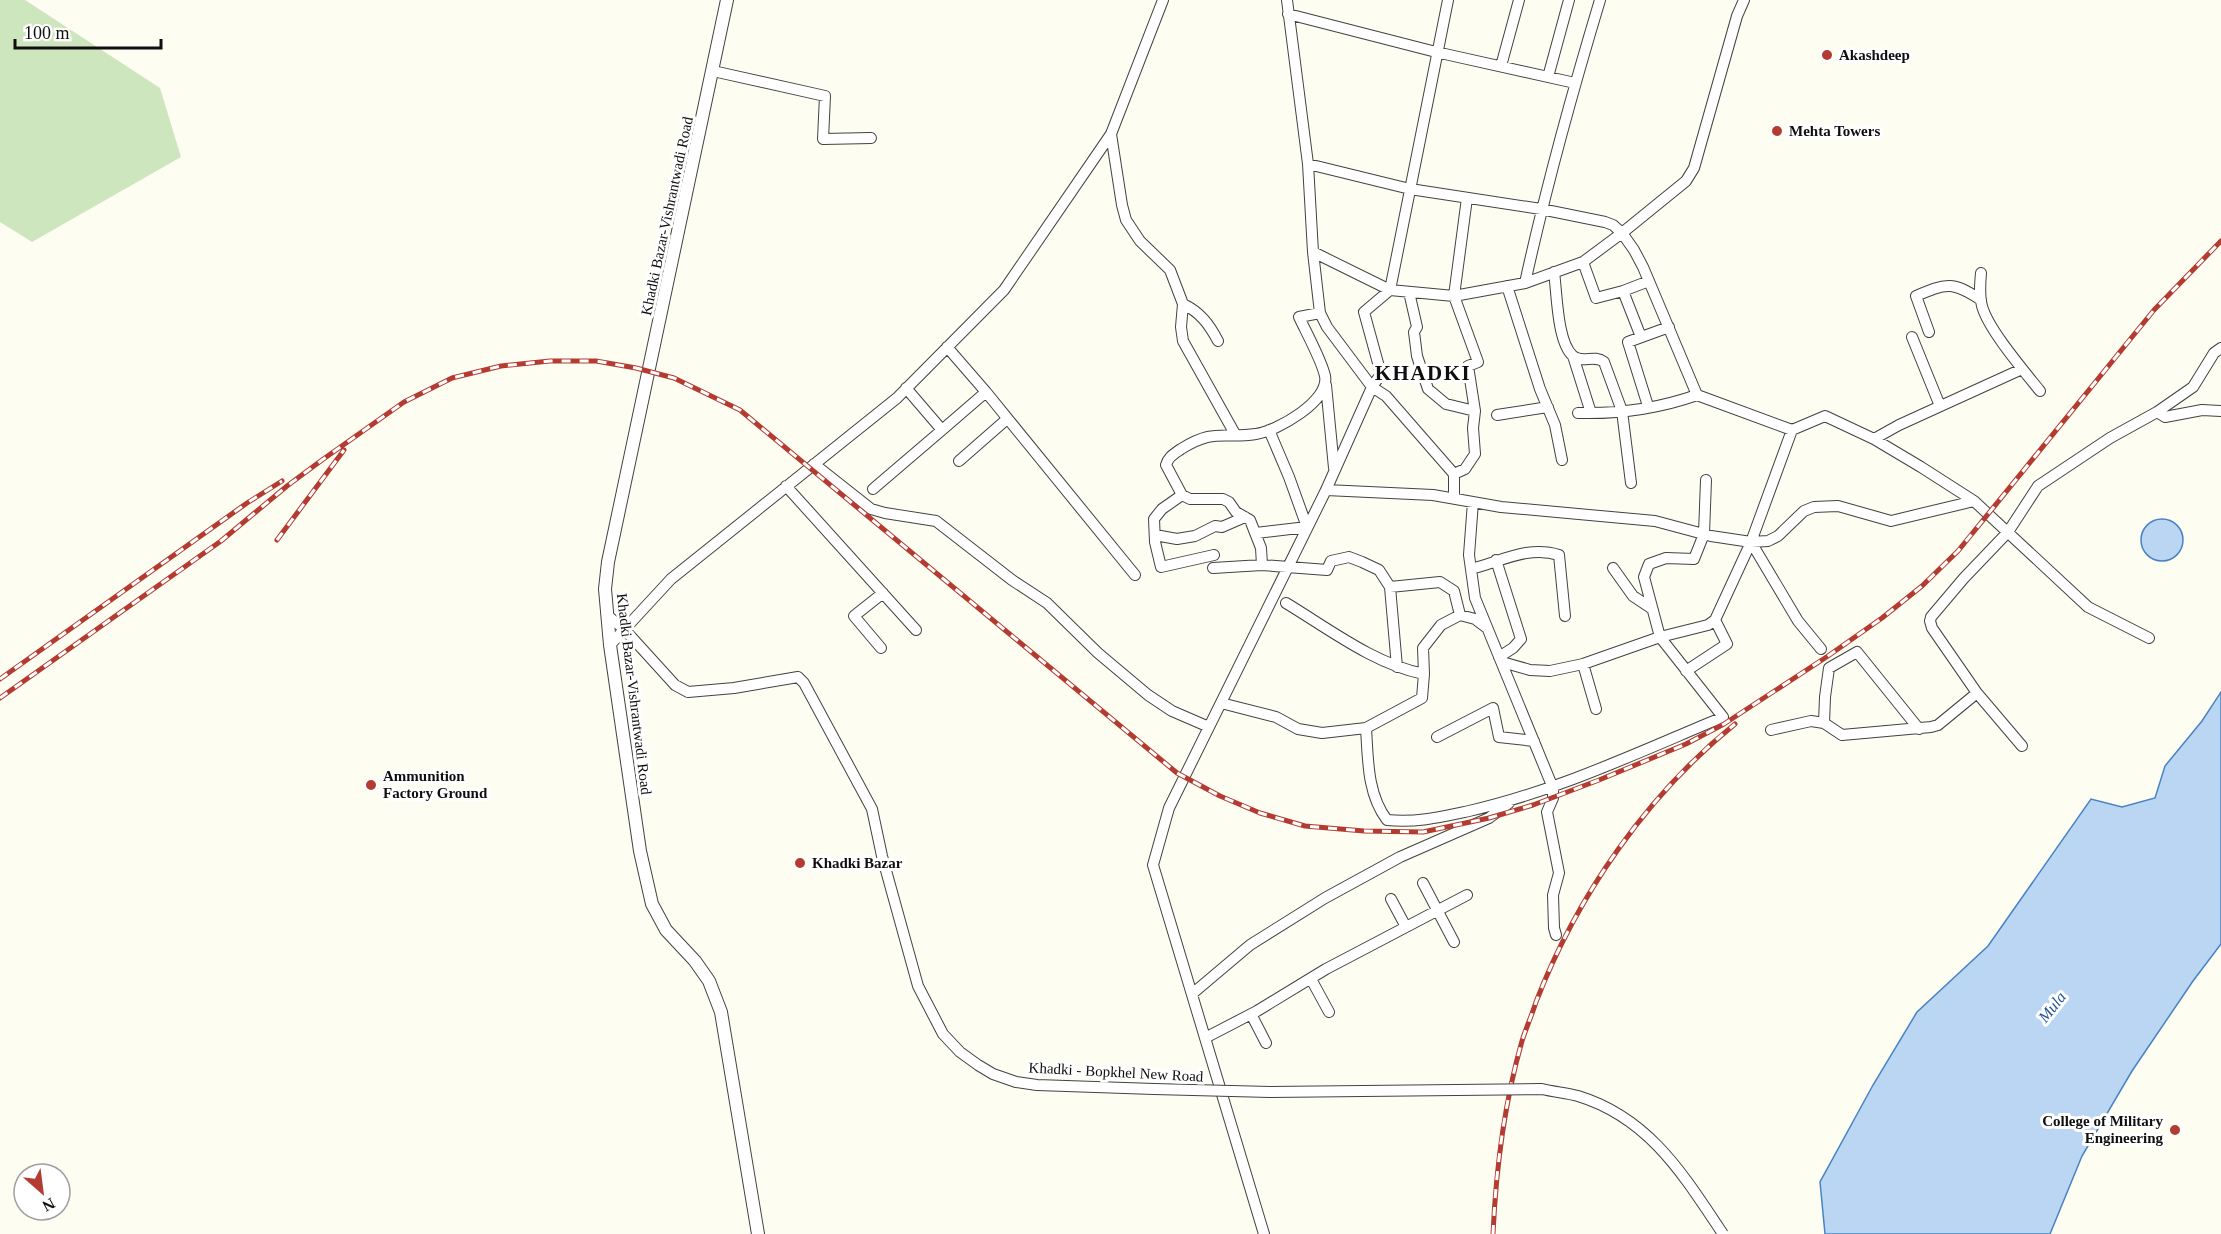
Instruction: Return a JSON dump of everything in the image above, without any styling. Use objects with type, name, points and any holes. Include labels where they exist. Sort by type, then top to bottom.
[{"type":"street","name":"Khadki Bazar-Vishrantwadi Road","points":[[727,0],[608,562],[605,589],[610,645],[640,851],[652,904],[666,930],[695,961],[709,981],[721,1012],[758,1234]]},
{"type":"street","points":[[610,645],[671,579],[906,388],[1004,290],[1111,134],[1163,0]]},
{"type":"street","points":[[1287,0],[1308,165],[1312,252],[1320,313],[1327,327],[1372,387],[1386,396],[1454,474],[1454,498]]},
{"type":"street","points":[[1264,1234],[1153,865],[1170,808],[1326,490],[1372,387],[1382,374],[1364,312],[1390,290],[1448,0]]},
{"type":"street","points":[[1501,66],[1519,0]]},
{"type":"street","points":[[1548,77],[1569,0]]},
{"type":"street","points":[[1525,283],[1541,209],[1600,0]]},
{"type":"street","points":[[1312,252],[1390,290],[1454,296],[1525,283],[1582,262],[1686,181],[1694,168],[1737,16],[1744,0]]},
{"type":"street","points":[[1288,14],[1436,52],[1575,83]]},
{"type":"street","points":[[713,71],[825,96],[823,139],[871,138]]},
{"type":"street","points":[[1111,134],[1126,220],[1140,241],[1170,270],[1183,304],[1180,327],[1183,341],[1235,434]]},
{"type":"street","points":[[1308,165],[1410,189],[1541,209],[1613,225],[1635,250],[1697,395]]},
{"type":"street","points":[[1454,474],[1465,470],[1475,454],[1473,428],[1476,411],[1468,366],[1478,362],[1454,296],[1467,198]]},
{"type":"street","points":[[1582,262],[1596,298],[1649,281]]},
{"type":"street","points":[[1554,272],[1562,335],[1573,356],[1591,413]]},
{"type":"street","points":[[1981,273],[1981,300],[1987,319],[2022,369],[2040,390]]},
{"type":"street","points":[[1929,332],[1916,296],[1951,285],[1962,287],[1981,300]]},
{"type":"street","points":[[1507,286],[1555,425],[1562,460]]},
{"type":"street","points":[[1623,291],[1641,338]]},
{"type":"street","points":[[1409,292],[1417,327],[1414,332],[1417,356],[1428,389],[1446,404],[1476,411]]},
{"type":"street","points":[[1183,304],[1193,309],[1206,321],[1218,341]]},
{"type":"street","points":[[1320,313],[1299,317],[1325,376],[1334,470]]},
{"type":"street","points":[[1648,406],[1628,342],[1669,327]]},
{"type":"street","points":[[1912,337],[1940,406]]},
{"type":"street","points":[[947,347],[1135,575]]},
{"type":"street","points":[[2022,746],[1977,693],[1932,628],[1930,621],[1964,578],[2008,532],[2038,486],[2193,387],[2214,353],[2221,348]]},
{"type":"street","points":[[1573,356],[1581,360],[1595,357],[1604,362],[1622,411],[1631,483]]},
{"type":"street","points":[[1874,439],[2022,369]]},
{"type":"street","points":[[1262,565],[1261,548],[1250,520],[1236,512],[1223,498],[1190,499],[1182,495],[1167,470],[1167,459],[1212,434],[1256,434],[1286,422],[1318,399],[1325,382]]},
{"type":"street","points":[[906,388],[942,430]]},
{"type":"street","points":[[873,489],[986,392]]},
{"type":"street","points":[[1578,413],[1622,411],[1697,395],[1792,430],[1825,416],[1874,439],[1974,501],[2088,607],[2149,638]]},
{"type":"street","points":[[1497,415],[1548,407]]},
{"type":"street","points":[[2157,412],[2165,417],[2202,410],[2221,411]]},
{"type":"street","points":[[959,461],[1007,419]]},
{"type":"street","points":[[1269,430],[1307,528]]},
{"type":"street","points":[[1501,660],[1530,670],[1550,671],[1583,664],[1660,637],[1708,625],[1715,620],[1751,542],[1792,430]]},
{"type":"street","points":[[814,464],[872,509],[936,522],[1012,580],[1047,603],[1098,653],[1148,695],[1172,711],[1209,727]]},
{"type":"street","points":[[1366,728],[1372,786],[1382,813],[1387,819],[1423,821],[1553,788],[1723,717],[1660,637],[1644,577],[1649,564],[1666,558],[1694,559],[1704,534],[1706,480]]},
{"type":"street","points":[[786,486],[916,630]]},
{"type":"street","points":[[1326,490],[1433,495],[1501,507],[1655,521],[1704,534],[1751,542],[1768,541],[1778,536],[1804,511],[1814,507],[1838,506],[1891,521],[1974,501]]},
{"type":"street","points":[[1182,495],[1162,509],[1154,519],[1161,567],[1214,555]]},
{"type":"street","points":[[1473,502],[1469,555],[1475,598],[1553,788],[1547,812],[1559,873],[1553,895],[1556,935]]},
{"type":"street","points":[[1155,535],[1177,539],[1196,536],[1215,526],[1222,527],[1245,517]]},
{"type":"street","points":[[1256,532],[1307,528]]},
{"type":"street","points":[[1751,542],[1798,621],[1821,649]]},
{"type":"street","points":[[1471,569],[1511,555],[1545,550],[1558,555],[1565,616]]},
{"type":"street","points":[[1213,568],[1262,565],[1327,570],[1331,561],[1349,556],[1379,570],[1390,587],[1397,667]]},
{"type":"street","points":[[1496,560],[1521,639],[1501,660]]},
{"type":"street","points":[[1613,568],[1633,596],[1652,608]]},
{"type":"street","points":[[1390,587],[1440,582],[1454,591],[1460,615]]},
{"type":"street","points":[[881,648],[854,616],[883,592]]},
{"type":"street","points":[[1286,603],[1397,667],[1424,674]]},
{"type":"street","points":[[607,615],[625,630]]},
{"type":"street","points":[[1221,702],[1276,717],[1298,729],[1314,732],[1366,728],[1422,698],[1423,648],[1441,625],[1460,615],[1475,619],[1487,628]]},
{"type":"street","points":[[1686,670],[1727,644],[1715,620]]},
{"type":"street","name":"Khadki - Bopkhel New Road","points":[[625,630],[675,685],[687,692],[734,688],[798,677],[804,683],[872,809],[882,856],[918,986],[943,1034],[960,1052],[993,1074],[1016,1082],[1037,1085],[1270,1092],[1542,1089],[1578,1096],[1620,1114],[1641,1129],[1666,1153],[1723,1234]]},
{"type":"street","points":[[1824,723],[1828,668],[1857,652],[1919,729]]},
{"type":"street","points":[[1583,664],[1596,709]]},
{"type":"street","points":[[1771,730],[1811,722],[1824,723],[1842,735],[1919,729],[1938,725],[1977,693]]},
{"type":"street","points":[[1437,737],[1493,708],[1499,736],[1534,741]]},
{"type":"street","points":[[1192,994],[1250,945],[1325,898],[1400,857],[1489,818],[1514,799]]},
{"type":"street","points":[[1423,882],[1454,942]]},
{"type":"street","points":[[1205,1038],[1467,895]]},
{"type":"street","points":[[1391,900],[1406,927]]},
{"type":"street","points":[[1311,979],[1329,1012]]},
{"type":"street","points":[[1251,1014],[1266,1043]]},
{"type":"green space","points":[[0,0],[25,0],[160,88],[181,157],[32,242],[0,222]]},
{"type":"water","points":[[2162,519],[2177,525],[2183,540],[2177,555],[2162,561],[2147,555],[2141,540],[2147,525]]},
{"type":"water","name":"Mula","points":[[2221,692],[2221,944],[2132,1071],[2082,1156],[2050,1234],[1825,1234],[1820,1182],[1873,1085],[1917,1012],[1988,946],[2091,799],[2122,807],[2155,798],[2165,766],[2202,721]]},
{"type":"railway","points":[[0,698],[221,541],[287,486],[404,402],[452,378],[501,366],[550,361],[596,361],[674,378],[740,410],[1177,773],[1220,796],[1260,813],[1305,826],[1364,831],[1423,832],[1489,818],[1533,805],[1686,744],[1724,724],[1882,618],[1922,586],[1958,551],[2154,310],[2221,241]]},
{"type":"railway","points":[[277,540],[344,450]]},
{"type":"railway","points":[[0,679],[247,503],[282,481]]},
{"type":"railway","points":[[1493,1234],[1496,1185],[1510,1088],[1524,1036],[1553,963],[1572,924],[1618,850],[1672,783],[1735,724]]},
{"type":"place","name":"Akashdeep","points":[[1827,55]]},
{"type":"place","name":"Mehta Towers","points":[[1777,131]]},
{"type":"place","name":"Ammunition Factory Ground","points":[[371,785]]},
{"type":"place","name":"Khadki Bazar","points":[[800,863]]},
{"type":"place","name":"College of Military Engineering","points":[[2175,1130]]},
{"type":"district","name":"KHADKI","points":[[1423,373]]}]
